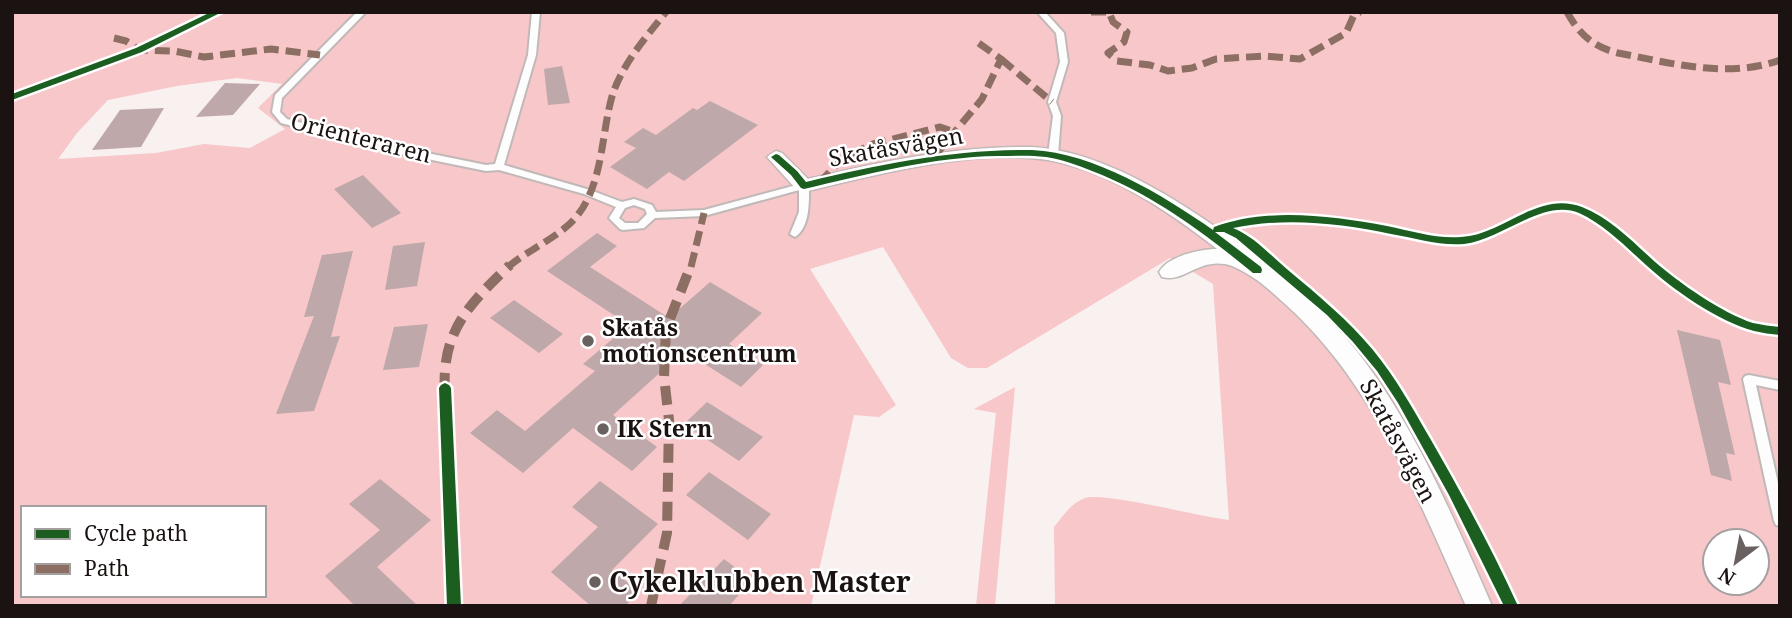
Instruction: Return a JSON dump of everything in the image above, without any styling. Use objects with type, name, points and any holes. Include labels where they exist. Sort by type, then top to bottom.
[{"type":"street","name":"Skatåsvägen","points":[[776,157],[804,186],[934,157],[990,153],[1053,155],[1128,182],[1180,209],[1293,296],[1353,360],[1423,483],[1479,606]]},
{"type":"street","name":"Skatåsvägen","points":[[1169,272],[1203,257],[1231,258],[1257,270]]},
{"type":"lane","name":"Orienteraren","points":[[362,12],[278,97],[275,108],[278,116],[296,126],[378,146],[486,168],[499,167],[587,192],[622,206]]},
{"type":"lane","points":[[499,167],[532,55],[536,12]]},
{"type":"lane","points":[[1041,12],[1060,33],[1064,62],[1052,103],[1057,116],[1053,155]]},
{"type":"lane","points":[[652,215],[649,207],[640,202],[622,206],[614,218],[623,228],[641,226],[652,215],[704,213],[804,186],[804,212],[795,234]]},
{"type":"lane","points":[[1780,386],[1748,379],[1780,521]]},
{"type":"shaded area","points":[[12,12],[1780,12],[1780,606],[1055,606],[1054,527],[1080,500],[1112,498],[1229,520],[1213,284],[1170,258],[987,368],[968,368],[951,358],[883,247],[810,269],[896,405],[879,417],[854,415],[811,606],[12,606]],"holes":[[[237,78],[282,84],[258,108],[285,129],[250,148],[204,144],[156,153],[58,159],[77,133],[108,100],[177,86]]]},
{"type":"shaded area","points":[[1015,387],[995,606],[976,606],[996,413],[974,409]]},
{"type":"building","points":[[562,66],[570,103],[548,105],[544,69]]},
{"type":"building","points":[[225,83],[260,84],[233,115],[196,117]]},
{"type":"building","points":[[710,101],[758,125],[684,181],[669,172],[647,189],[610,167],[636,148],[624,142],[643,128],[656,135],[693,108],[697,110]]},
{"type":"building","points":[[164,108],[141,147],[92,150],[120,110]]},
{"type":"building","points":[[363,175],[401,213],[372,228],[334,189]]},
{"type":"building","points":[[597,233],[617,246],[590,267],[669,318],[710,282],[762,313],[729,344],[763,365],[741,387],[684,351],[613,415],[657,447],[632,471],[573,428],[523,473],[470,433],[497,410],[525,431],[595,371],[583,364],[629,325],[547,271]]},
{"type":"building","points":[[425,242],[417,286],[385,290],[393,246]]},
{"type":"building","points":[[353,251],[331,337],[340,336],[314,411],[276,414],[314,316],[304,317],[322,255]]},
{"type":"building","points":[[514,300],[563,334],[539,353],[490,318]]},
{"type":"building","points":[[428,324],[419,367],[383,370],[394,327]]},
{"type":"building","points":[[1677,330],[1720,340],[1731,385],[1718,382],[1735,455],[1726,453],[1732,481],[1711,475]]},
{"type":"building","points":[[707,402],[763,437],[739,461],[684,424]]},
{"type":"building","points":[[709,472],[771,514],[748,540],[686,495]]},
{"type":"building","points":[[380,479],[431,520],[377,567],[418,606],[355,606],[325,576],[380,530],[349,504]]},
{"type":"building","points":[[600,481],[658,524],[612,570],[639,592],[625,606],[591,606],[551,572],[598,527],[572,507]]},
{"type":"building","points":[[724,559],[752,580],[729,606],[679,606]]},
{"type":"marked path","points":[[445,392],[446,351],[462,318],[485,290],[511,265],[566,226],[581,210],[597,169],[612,97],[621,73],[666,12]]},
{"type":"marked path","points":[[1091,12],[1109,12],[1113,22],[1127,32],[1124,42],[1108,53],[1117,61],[1150,65],[1168,71],[1192,68],[1216,59],[1264,56],[1300,59],[1346,33],[1354,15],[1360,12]]},
{"type":"marked path","points":[[1567,12],[1586,39],[1596,46],[1618,53],[1731,70],[1764,66],[1780,60]]},
{"type":"marked path","points":[[114,38],[126,41],[139,50],[174,51],[204,57],[271,49],[320,55]]},
{"type":"marked path","points":[[934,157],[982,99],[1001,59],[973,39]]},
{"type":"marked path","points":[[1001,59],[1052,102]]},
{"type":"marked path","points":[[819,183],[843,158],[873,144],[940,127],[955,132]]},
{"type":"marked path","points":[[651,606],[667,533],[669,420],[664,377],[666,329],[693,261],[704,213]]},
{"type":"cycle path","points":[[12,97],[139,50],[218,12]]},
{"type":"cycle path","points":[[776,157],[804,186],[905,163],[956,155],[1050,155],[1112,175],[1138,187],[1211,233],[1257,270]]},
{"type":"cycle path","points":[[1222,227],[1243,222],[1306,219],[1459,241],[1498,231],[1538,211],[1565,206],[1578,209],[1607,226],[1659,271],[1714,308],[1753,327],[1780,331]]},
{"type":"cycle path","points":[[1217,229],[1232,231],[1255,247],[1317,300],[1381,368],[1402,399],[1454,492],[1511,606]]},
{"type":"cycle path","points":[[445,388],[454,606]]},
{"type":"place","name":"Skatås motionscentrum","points":[[588,341]]},
{"type":"place","name":"IK Stern","points":[[603,429]]},
{"type":"place","name":"Cykelklubben Master","points":[[595,582]]}]
